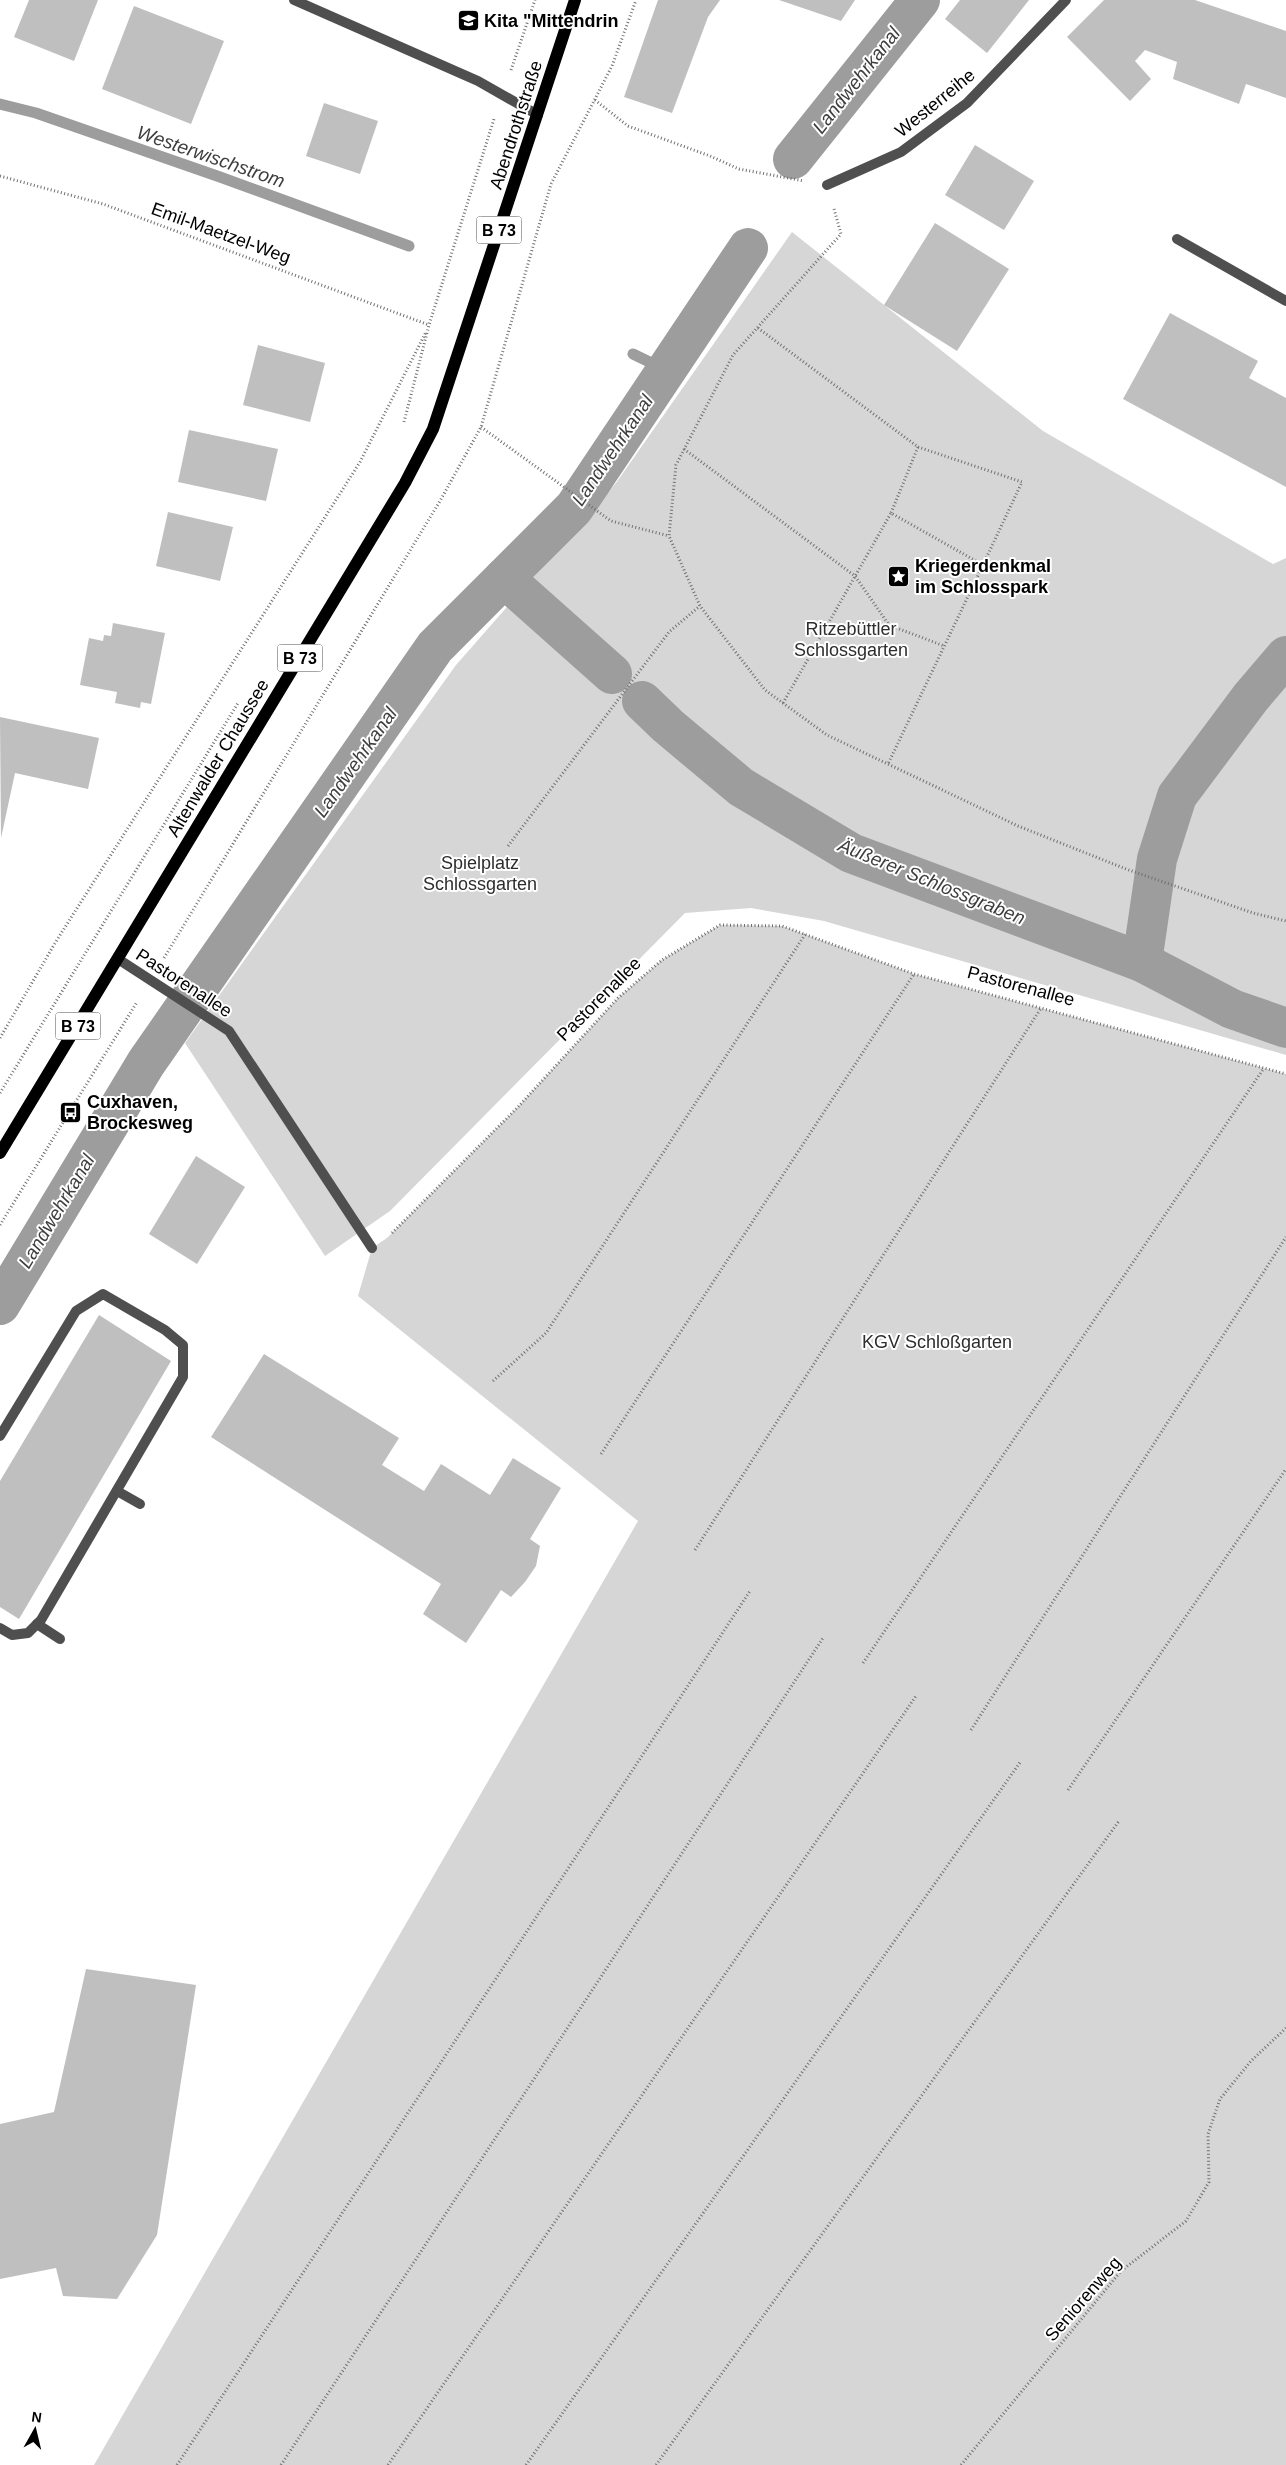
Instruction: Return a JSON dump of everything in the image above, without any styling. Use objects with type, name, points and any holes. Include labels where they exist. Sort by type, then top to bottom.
[{"type":"main road","name":"Abendrothstraße","points":[[460,346],[575,0]]},
{"type":"main road","name":"Altenwalder Chaussee","points":[[0,1153],[405,484],[433,429],[460,346]]},
{"type":"street","points":[[294,0],[478,81],[538,115]]},
{"type":"street","name":"Westerreihe","points":[[827,185],[901,152],[966,103],[1066,0]]},
{"type":"street","points":[[1177,239],[1286,301]]},
{"type":"street","name":"Pastorenallee","points":[[118,959],[229,1031],[372,1248]]},
{"type":"street","points":[[0,1436],[76,1311],[103,1294],[165,1330],[183,1346],[182,1377],[42,1620],[28,1634],[12,1635],[0,1628]]},
{"type":"street","points":[[117,1492],[140,1504]]},
{"type":"street","points":[[37,1624],[60,1638]]},
{"type":"path","points":[[404,424],[429,325],[502,94],[535,0]]},
{"type":"path","points":[[0,1225],[440,501],[481,428],[552,184],[612,66],[636,0]]},
{"type":"path","points":[[595,100],[628,126],[710,156],[738,169],[827,185],[841,234],[732,355],[676,465],[669,536],[700,606],[765,690],[827,735],[1018,826],[1126,869],[1253,913],[1286,921]]},
{"type":"path","name":"Emil-Maetzel-Weg","points":[[0,176],[102,204],[429,325]]},
{"type":"path","points":[[0,1038],[55,943],[360,462],[429,325]]},
{"type":"path","points":[[758,328],[918,447],[1022,482],[888,764]]},
{"type":"path","points":[[481,428],[611,521],[669,536]]},
{"type":"path","points":[[782,703],[891,513],[918,447]]},
{"type":"path","points":[[684,449],[856,576],[889,625],[944,646]]},
{"type":"path","points":[[891,513],[983,565]]},
{"type":"path","points":[[508,846],[669,632],[700,606]]},
{"type":"path","points":[[0,1093],[242,696]]},
{"type":"path","name":"Pastorenallee","points":[[372,1248],[387,1238],[517,1108],[618,998],[662,960],[720,925],[782,926],[806,933],[914,974],[1286,1074]]},
{"type":"path","points":[[493,1381],[546,1333],[806,933]]},
{"type":"path","points":[[600,1454],[914,974]]},
{"type":"path","points":[[695,1550],[1041,1008]]},
{"type":"path","points":[[863,1663],[1264,1068]]},
{"type":"path","points":[[971,1730],[1286,1237]]},
{"type":"path","points":[[1068,1790],[1286,1469]]},
{"type":"path","points":[[177,2465],[750,1591]]},
{"type":"path","points":[[281,2465],[823,1638]]},
{"type":"path","points":[[388,2465],[916,1696]]},
{"type":"path","points":[[526,2465],[1021,1761]]},
{"type":"path","points":[[656,2465],[1119,1821]]},
{"type":"path","name":"Seniorenweg","points":[[961,2465],[1121,2271],[1186,2221],[1209,2182],[1208,2134],[1220,2098],[1251,2060],[1286,2028]]},
{"type":"green space","name":"Ritzebüttler Schlossgarten","points":[[792,232],[1043,431],[1273,564],[1286,558],[1286,1055],[824,921],[751,908],[685,913],[390,1211],[325,1256],[185,1043],[456,665],[616,483]]},
{"type":"green space","name":"KGV Schloßgarten","points":[[720,925],[782,926],[914,974],[1286,1074],[1286,2465],[94,2465],[638,1521],[358,1296],[372,1248],[387,1238],[517,1108],[618,998],[662,960]]},
{"type":"building","points":[[29,0],[98,0],[74,61],[14,37]]},
{"type":"building","points":[[658,0],[720,0],[708,17],[672,113],[624,97]]},
{"type":"building","points":[[779,0],[855,0],[841,21]]},
{"type":"building","points":[[960,0],[1029,0],[987,53],[945,19]]},
{"type":"building","points":[[1104,0],[1195,0],[1286,31],[1286,98],[1246,84],[1239,104],[1173,79],[1177,62],[1145,50],[1135,61],[1151,79],[1130,101],[1067,37]]},
{"type":"building","points":[[134,6],[224,41],[191,124],[102,89]]},
{"type":"building","points":[[324,103],[378,121],[360,174],[306,156]]},
{"type":"building","points":[[975,145],[1034,181],[1004,230],[945,195]]},
{"type":"building","points":[[935,223],[1009,269],[957,351],[884,305]]},
{"type":"building","points":[[1170,313],[1258,361],[1249,378],[1286,398],[1286,487],[1123,399]]},
{"type":"building","points":[[258,345],[325,363],[310,422],[243,405]]},
{"type":"building","points":[[189,430],[278,449],[266,501],[178,482]]},
{"type":"building","points":[[168,512],[233,527],[220,581],[156,566]]},
{"type":"building","points":[[113,623],[165,633],[151,704],[141,702],[140,708],[115,703],[117,692],[80,685],[89,638],[103,641],[104,635],[111,636]]},
{"type":"building","points":[[0,717],[99,738],[88,789],[15,773],[1,838]]},
{"type":"building","points":[[196,1156],[245,1187],[197,1264],[149,1234]]},
{"type":"building","points":[[99,1315],[171,1361],[19,1619],[0,1607],[0,1481]]},
{"type":"building","points":[[264,1354],[399,1438],[382,1465],[424,1491],[441,1464],[490,1495],[513,1458],[561,1488],[530,1539],[540,1546],[536,1566],[511,1597],[501,1590],[466,1643],[423,1614],[441,1584],[211,1437]]},
{"type":"building","points":[[86,1969],[196,1985],[157,2235],[117,2299],[63,2296],[56,2268],[0,2279],[0,2124],[54,2112]]},
{"type":"waterway","name":"Landwehrkanal","points":[[793,159],[920,0]]},
{"type":"waterway","name":"Westerwischstrom","points":[[0,104],[36,113],[220,177],[409,246]]},
{"type":"waterway","name":"Landwehrkanal","points":[[0,1305],[146,1063],[435,647],[574,508],[748,248]]},
{"type":"waterway","name":"Westerwischstrom","points":[[633,354],[666,370]]},
{"type":"waterway","name":"Äußerer Schlossgraben","points":[[504,578],[612,674]]},
{"type":"waterway","name":"Äußerer Schlossgraben","points":[[642,701],[668,726],[741,787],[851,853],[1142,962],[1157,859],[1177,796],[1251,697],[1286,656]]},
{"type":"waterway","name":"Äußerer Schlossgraben","points":[[1142,962],[1232,1009],[1286,1028]]},
{"type":"place","name":"Kita \"Mittendrin","points":[[468,21]]},
{"type":"place","name":"Kriegerdenkmal im Schlosspark","points":[[899,576]]},
{"type":"place","name":"Cuxhaven, Brockesweg","points":[[71,1112]]},
{"type":"park label","name":"Spielplatz Schlossgarten","points":[[480,873]]}]
